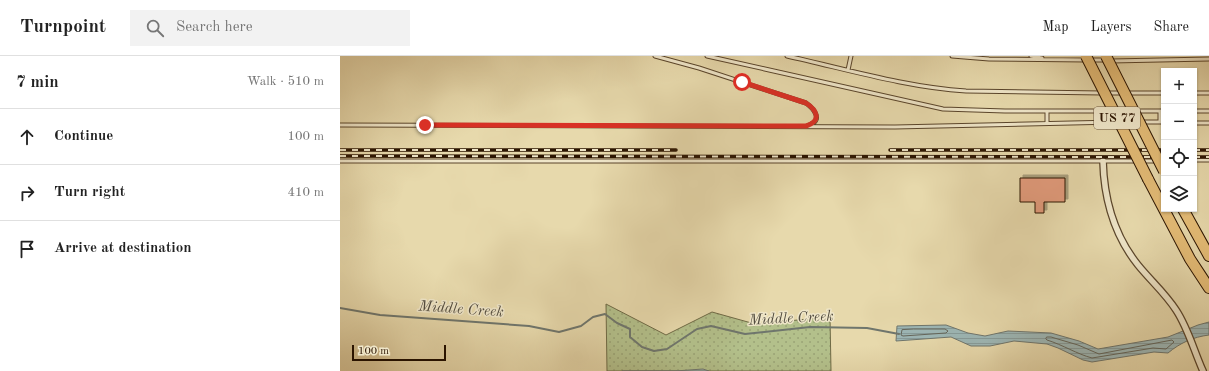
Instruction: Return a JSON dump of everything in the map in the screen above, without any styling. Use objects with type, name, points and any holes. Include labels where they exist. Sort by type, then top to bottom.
[{"type":"highway","name":"US 77","points":[[1086,56],[1190,260],[1209,288]]},
{"type":"highway","name":"US 77","points":[[1106,56],[1161,165]]},
{"type":"highway","points":[[1185,212],[1209,256]]},
{"type":"street","points":[[1103,161],[1108,207],[1121,238],[1138,265],[1170,301],[1182,322],[1203,371]]},
{"type":"lane","points":[[654,56],[699,68],[806,103],[813,108],[816,112],[816,116],[812,124],[806,126]]},
{"type":"lane","points":[[707,56],[943,109],[1047,112],[1161,111]]},
{"type":"lane","points":[[787,56],[918,86],[966,91],[1161,93]]},
{"type":"lane","points":[[848,70],[851,56]]},
{"type":"lane","points":[[952,56],[989,59],[1050,60],[1147,61],[1209,59]]},
{"type":"lane","points":[[1031,56],[1050,60]]},
{"type":"lane","points":[[1197,93],[1209,93]]},
{"type":"lane","points":[[1197,111],[1209,111]]},
{"type":"lane","points":[[1047,112],[1047,123]]},
{"type":"lane","points":[[340,125],[929,126],[1161,122]]},
{"type":"lane","points":[[1197,123],[1209,123]]},
{"type":"lane","points":[[340,161],[1161,160]]},
{"type":"lane","points":[[1197,160],[1209,160]]},
{"type":"green space","points":[[606,304],[666,335],[712,312],[755,324],[830,317],[831,371],[607,371]]},
{"type":"water","points":[[1209,322],[1209,335],[1187,341],[1168,353],[1154,352],[1092,362],[1083,360],[1047,344],[1014,341],[990,346],[971,346],[951,337],[896,341],[897,326],[946,325],[968,333],[985,336],[1008,331],[1051,333],[1079,341],[1098,349],[1168,337]]},
{"type":"water","points":[[703,369],[709,371],[675,371]]},
{"type":"building","points":[[1020,178],[1065,178],[1065,202],[1044,202],[1044,213],[1035,213],[1035,202],[1020,202]]},
{"type":"waterway","name":"Middle Creek","points":[[340,308],[380,315],[529,326],[559,332],[581,326],[593,317],[605,314],[617,323],[630,329],[630,337],[642,347],[654,351],[667,349],[697,329],[711,326],[745,334],[810,327],[867,328],[899,334]]},
{"type":"railway","points":[[340,150],[676,150]]},
{"type":"railway","points":[[890,150],[1161,150]]},
{"type":"railway","points":[[1197,150],[1209,150]]},
{"type":"railway","points":[[340,156],[1161,157]]},
{"type":"railway","points":[[1197,157],[1209,157]]},
{"type":"route","points":[[425,125],[806,126],[815,121],[816,112],[806,103],[742,82]]}]
